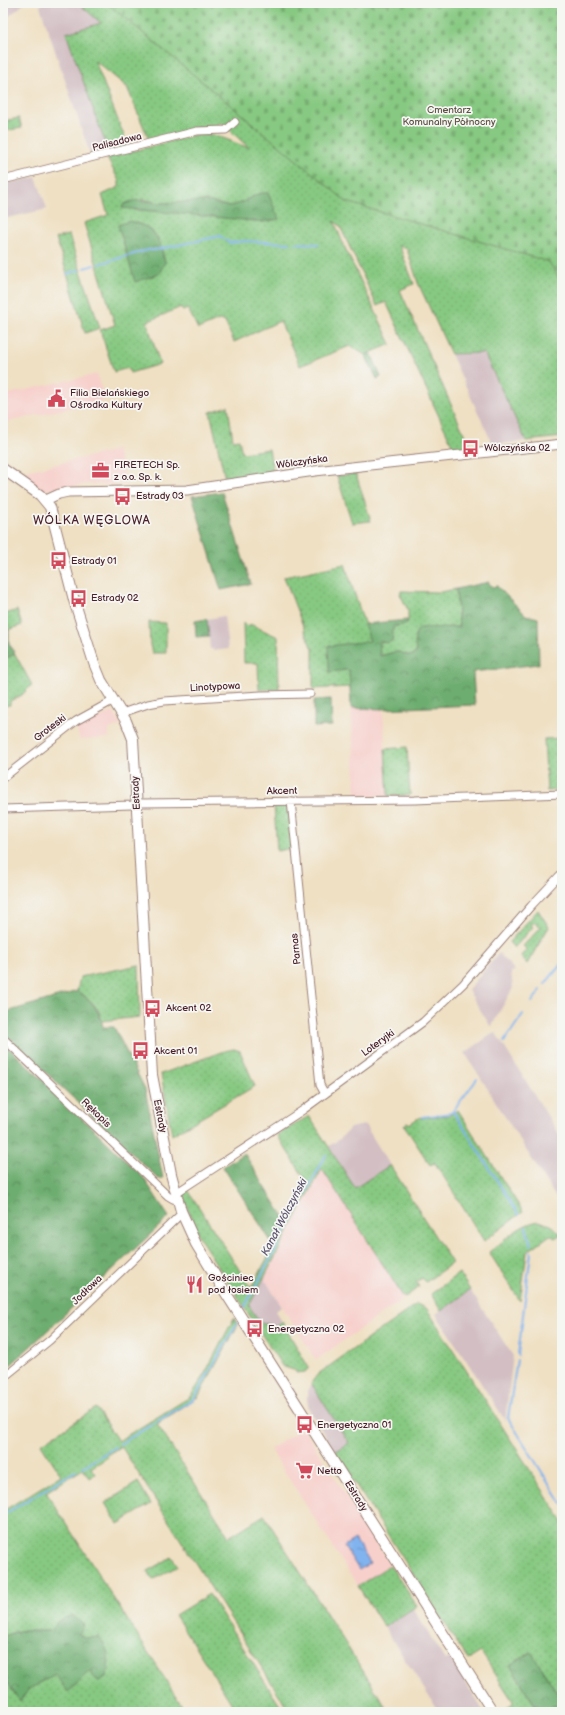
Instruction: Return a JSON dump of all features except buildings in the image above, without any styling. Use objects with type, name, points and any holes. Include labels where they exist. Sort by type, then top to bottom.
[{"type":"main road","points":[[3,469],[46,500]]},
{"type":"main road","name":"Estrady","points":[[46,500],[52,511],[72,593],[94,663],[101,680],[122,714],[133,740],[149,1051],[153,1083],[182,1213],[196,1244],[227,1295],[493,1712]]},
{"type":"street","name":"Palisadowa","points":[[3,180],[197,131],[226,130],[235,122]]},
{"type":"street","name":"Wólczyńska","points":[[46,500],[58,494],[68,492],[187,490],[315,471],[562,444]]},
{"type":"street","name":"Linotypowa","points":[[122,714],[148,704],[164,701],[261,695],[310,694]]},
{"type":"street","name":"Groteski","points":[[3,778],[76,721],[114,700]]},
{"type":"street","name":"Akcent","points":[[3,809],[137,804],[141,802],[419,800],[562,794]]},
{"type":"street","name":"Parnas","points":[[291,800],[320,1085],[325,1094]]},
{"type":"street","name":"Loteryjki","points":[[177,1196],[273,1131],[408,1034],[463,984],[562,873]]},
{"type":"street","name":"Rękopis","points":[[3,1038],[168,1196],[173,1199],[177,1196]]},
{"type":"street","name":"Jodłowa","points":[[3,1378],[50,1340],[182,1213]]},
{"type":"shaded area","points":[[3,3],[25,3],[3,21]]},
{"type":"shaded area","points":[[43,3],[78,3],[101,23],[66,33],[108,151],[90,154],[40,6]]},
{"type":"shaded area","points":[[36,177],[47,209],[3,219],[3,184]]},
{"type":"shaded area","points":[[484,353],[526,441],[493,445],[451,354]]},
{"type":"shaded area","points":[[97,374],[105,400],[3,423],[3,395]]},
{"type":"shaded area","points":[[117,450],[127,485],[88,484],[44,490],[18,473]]},
{"type":"shaded area","points":[[224,616],[228,649],[213,651],[213,649],[210,649],[207,619]]},
{"type":"shaded area","points":[[351,708],[383,709],[388,796],[367,796],[356,794]]},
{"type":"shaded area","points":[[113,712],[122,725],[109,729],[109,738],[80,740],[76,727]]},
{"type":"shaded area","points":[[499,953],[515,971],[511,972],[513,988],[491,1027],[468,990]]},
{"type":"shaded area","points":[[495,1032],[562,1139],[562,1207],[465,1053]]},
{"type":"shaded area","points":[[365,1125],[390,1165],[355,1188],[329,1146],[341,1138],[350,1128]]},
{"type":"shaded area","points":[[323,1169],[404,1298],[316,1360],[264,1278]]},
{"type":"shaded area","points":[[264,1278],[282,1307],[275,1311],[282,1322],[274,1327],[259,1321],[249,1306]]},
{"type":"shaded area","points":[[470,1290],[513,1356],[505,1420],[436,1314]]},
{"type":"shaded area","points":[[311,1383],[349,1444],[335,1452],[309,1409],[307,1391]]},
{"type":"shaded area","points":[[303,1428],[390,1565],[358,1586],[270,1449]]},
{"type":"shaded area","points":[[413,1609],[445,1660],[450,1658],[484,1712],[439,1712],[384,1627]]},
{"type":"green space","points":[[78,3],[131,3],[562,250],[562,437],[526,441],[484,353],[451,354],[418,283],[407,249],[399,245],[414,284],[400,290],[470,447],[454,449],[386,302],[377,306],[340,226],[334,221],[345,248],[391,344],[365,355],[350,346],[300,366],[280,321],[234,342],[225,322],[219,320],[198,329],[188,309],[183,311],[181,307],[147,322],[160,364],[130,373],[128,368],[114,372],[100,330],[115,325],[84,223],[108,215],[102,195],[119,187],[119,181],[107,158],[203,133],[218,136],[249,148],[221,122],[211,129],[149,140],[127,87],[95,61],[128,146],[108,151],[66,33],[101,23]],"holes":[[[254,196],[264,222],[175,212],[134,210],[142,199],[161,203],[193,203],[207,201],[227,206],[239,204]],[[130,221],[146,227],[155,235],[161,246],[165,262]]]},
{"type":"green space","name":"Cmentarz Komunalny Północny","points":[[107,3],[562,3],[562,279],[559,278],[549,262],[347,202]]},
{"type":"green space","points":[[19,118],[22,128],[3,131],[3,121]]},
{"type":"green space","points":[[261,193],[268,193],[279,219],[264,222],[122,208],[123,205],[132,201],[162,203],[206,201],[224,206],[231,206]]},
{"type":"green space","points":[[130,221],[152,231],[161,246],[165,262],[159,274],[135,282],[118,225]]},
{"type":"green space","points":[[69,235],[100,328],[85,333],[56,238]]},
{"type":"green space","points":[[371,353],[381,377],[377,379],[365,355]]},
{"type":"green space","points":[[228,406],[233,440],[239,439],[242,453],[269,449],[273,472],[225,479],[210,412]]},
{"type":"green space","points":[[356,474],[371,521],[352,523],[337,476]]},
{"type":"green space","points":[[222,492],[251,584],[221,590],[192,496]]},
{"type":"green space","points":[[345,564],[370,641],[349,670],[350,687],[313,689],[313,648],[311,647],[284,577]]},
{"type":"green space","points":[[489,582],[489,584],[494,587],[496,585],[526,615],[538,618],[539,664],[473,672],[475,705],[383,709],[351,708],[349,670],[329,672],[328,646],[370,641],[364,624],[407,620],[407,623],[394,627],[392,641],[387,643],[379,641],[380,656],[393,652],[400,652],[409,656],[414,655],[416,653],[415,636],[420,628],[459,627],[456,589]]},
{"type":"green space","points":[[456,589],[459,627],[441,628],[415,634],[416,653],[414,655],[393,652],[380,656],[379,641],[387,643],[393,638],[392,633],[394,627],[408,622],[408,610],[400,594],[401,591],[440,592]]},
{"type":"green space","points":[[17,610],[22,625],[3,632],[3,615]]},
{"type":"green space","points":[[207,619],[209,636],[196,637],[195,621]]},
{"type":"green space","points":[[149,622],[166,623],[166,653],[152,653],[150,645]]},
{"type":"green space","points":[[243,623],[249,627],[250,624],[278,637],[279,689],[259,690],[258,663],[244,663]]},
{"type":"green space","points":[[9,630],[9,643],[15,654],[3,659],[3,632]]},
{"type":"green space","points":[[15,654],[32,685],[22,695],[10,701],[10,705],[3,706],[3,659]]},
{"type":"green space","points":[[331,699],[332,726],[314,727],[314,700]]},
{"type":"green space","points":[[562,738],[562,790],[547,791],[544,739]]},
{"type":"green space","points":[[407,747],[410,795],[388,796],[385,749]]},
{"type":"green space","points":[[287,805],[289,807],[293,848],[277,851],[274,806]]},
{"type":"green space","points":[[538,910],[549,927],[527,964],[521,956],[527,949],[523,946],[541,927],[535,922],[531,925],[533,927],[514,948],[509,942]]},
{"type":"green space","points":[[139,965],[140,1017],[102,1021],[99,1012],[93,1003],[77,991],[80,977]]},
{"type":"green space","points":[[77,991],[87,998],[94,1006],[100,1016],[103,1027],[114,1027],[145,1089],[163,1178],[159,1179],[3,1032],[3,1013]]},
{"type":"green space","points":[[3,1042],[143,1177],[169,1217],[3,1372]]},
{"type":"green space","points":[[234,1049],[240,1051],[255,1086],[172,1135],[161,1074],[224,1051]]},
{"type":"green space","points":[[458,1110],[523,1212],[484,1241],[435,1163],[430,1165],[404,1125],[408,1122],[409,1124],[420,1117],[450,1115]]},
{"type":"green space","points":[[309,1116],[355,1188],[390,1165],[452,1263],[426,1282],[422,1278],[416,1282],[419,1287],[404,1298],[322,1169],[249,1306],[259,1321],[274,1327],[282,1322],[309,1368],[305,1372],[296,1373],[296,1371],[282,1366],[199,1237],[182,1195],[188,1190],[251,1288],[308,1184],[277,1135]]},
{"type":"green space","points":[[244,1153],[287,1222],[274,1246],[223,1167]]},
{"type":"green space","points":[[539,1221],[551,1225],[561,1234],[555,1238],[550,1235],[527,1252],[520,1301],[489,1252],[518,1229]]},
{"type":"green space","points":[[459,1273],[470,1290],[441,1311],[431,1294]]},
{"type":"green space","points":[[417,1304],[427,1309],[562,1520],[562,1700],[531,1652],[510,1665],[536,1707],[529,1712],[502,1712],[514,1703],[481,1652],[468,1660],[335,1452],[349,1443],[311,1383],[318,1374]]},
{"type":"green space","points":[[234,1318],[238,1325],[198,1397],[157,1424],[229,1537],[264,1515],[389,1712],[290,1712],[121,1446],[91,1468],[95,1474],[89,1478],[83,1469],[46,1492],[186,1712],[3,1712],[3,1676],[20,1701],[28,1690],[55,1674],[74,1687],[83,1675],[92,1670],[99,1637],[84,1639],[58,1621],[51,1631],[18,1631],[3,1636],[3,1511],[61,1475],[41,1444],[96,1408],[118,1441],[190,1397],[202,1379]]},
{"type":"green space","points":[[138,1482],[151,1504],[118,1524],[105,1503]]},
{"type":"green space","points":[[172,1557],[178,1566],[153,1580],[147,1571]]},
{"type":"green space","points":[[390,1565],[417,1606],[384,1627],[358,1586]]},
{"type":"green space","points":[[209,1594],[284,1712],[237,1712],[175,1615]]},
{"type":"green space","points":[[72,1615],[84,1625],[79,1634],[84,1638],[99,1637],[103,1642],[108,1656],[106,1677],[99,1681],[93,1677],[92,1670],[68,1692],[55,1674],[28,1690],[20,1702],[3,1676],[3,1636],[18,1631],[51,1631],[58,1621]]},
{"type":"green space","points":[[531,1652],[562,1700],[562,1712],[529,1712],[536,1707],[510,1665]]},
{"type":"water","points":[[355,1539],[370,1563],[359,1570],[344,1546]]},
{"type":"waterway","points":[[99,264],[148,250],[155,250],[220,236],[230,243],[244,241],[289,243]]},
{"type":"waterway","points":[[295,243],[319,244]]},
{"type":"waterway","points":[[85,268],[94,265]]},
{"type":"waterway","points":[[67,274],[79,270]]},
{"type":"waterway","name":"Kanał Wólczyński","points":[[545,984],[562,963]]},
{"type":"waterway","name":"Kanał Wólczyński","points":[[532,1002],[541,990]]},
{"type":"waterway","name":"Kanał Wólczyński","points":[[504,1042],[523,1014]]},
{"type":"waterway","name":"Kanał Wólczyński","points":[[422,1117],[451,1113],[477,1079]]},
{"type":"waterway","points":[[453,1111],[519,1215]]},
{"type":"waterway","name":"Kanał Wólczyński","points":[[244,1308],[326,1155]]},
{"type":"waterway","points":[[526,1227],[531,1245]]},
{"type":"waterway","points":[[518,1355],[531,1252]]},
{"type":"waterway","name":"Kanał Wólczyński","points":[[120,1444],[194,1399],[237,1323]]},
{"type":"waterway","points":[[517,1360],[508,1418],[562,1504]]},
{"type":"waterway","name":"Kanał Wólczyński","points":[[83,1467],[115,1447]]},
{"type":"waterway","name":"Kanał Wólczyński","points":[[3,1515],[77,1470]]},
{"type":"place","name":"Filia Bielańskiego Ośrodka Kultury","points":[[57,399]]},
{"type":"place","name":"Wólczyńska 02","points":[[471,448]]},
{"type":"place","name":"FIRETECH Sp. z o.o. Sp. k.","points":[[101,471]]},
{"type":"place","name":"Estrady 03","points":[[123,496]]},
{"type":"place","name":"Estrady 01","points":[[58,561]]},
{"type":"place","name":"Estrady 02","points":[[78,598]]},
{"type":"place","name":"Akcent 02","points":[[153,1008]]},
{"type":"place","name":"Akcent 01","points":[[141,1051]]},
{"type":"place","name":"Gościniec pod łosiem","points":[[195,1284]]},
{"type":"place","name":"Energetyczna 02","points":[[255,1329]]},
{"type":"place","name":"Energetyczna 01","points":[[304,1425]]},
{"type":"place","name":"Netto","points":[[304,1471]]},
{"type":"district","name":"WÓLKA WĘGLOWA","points":[[92,520]]}]
